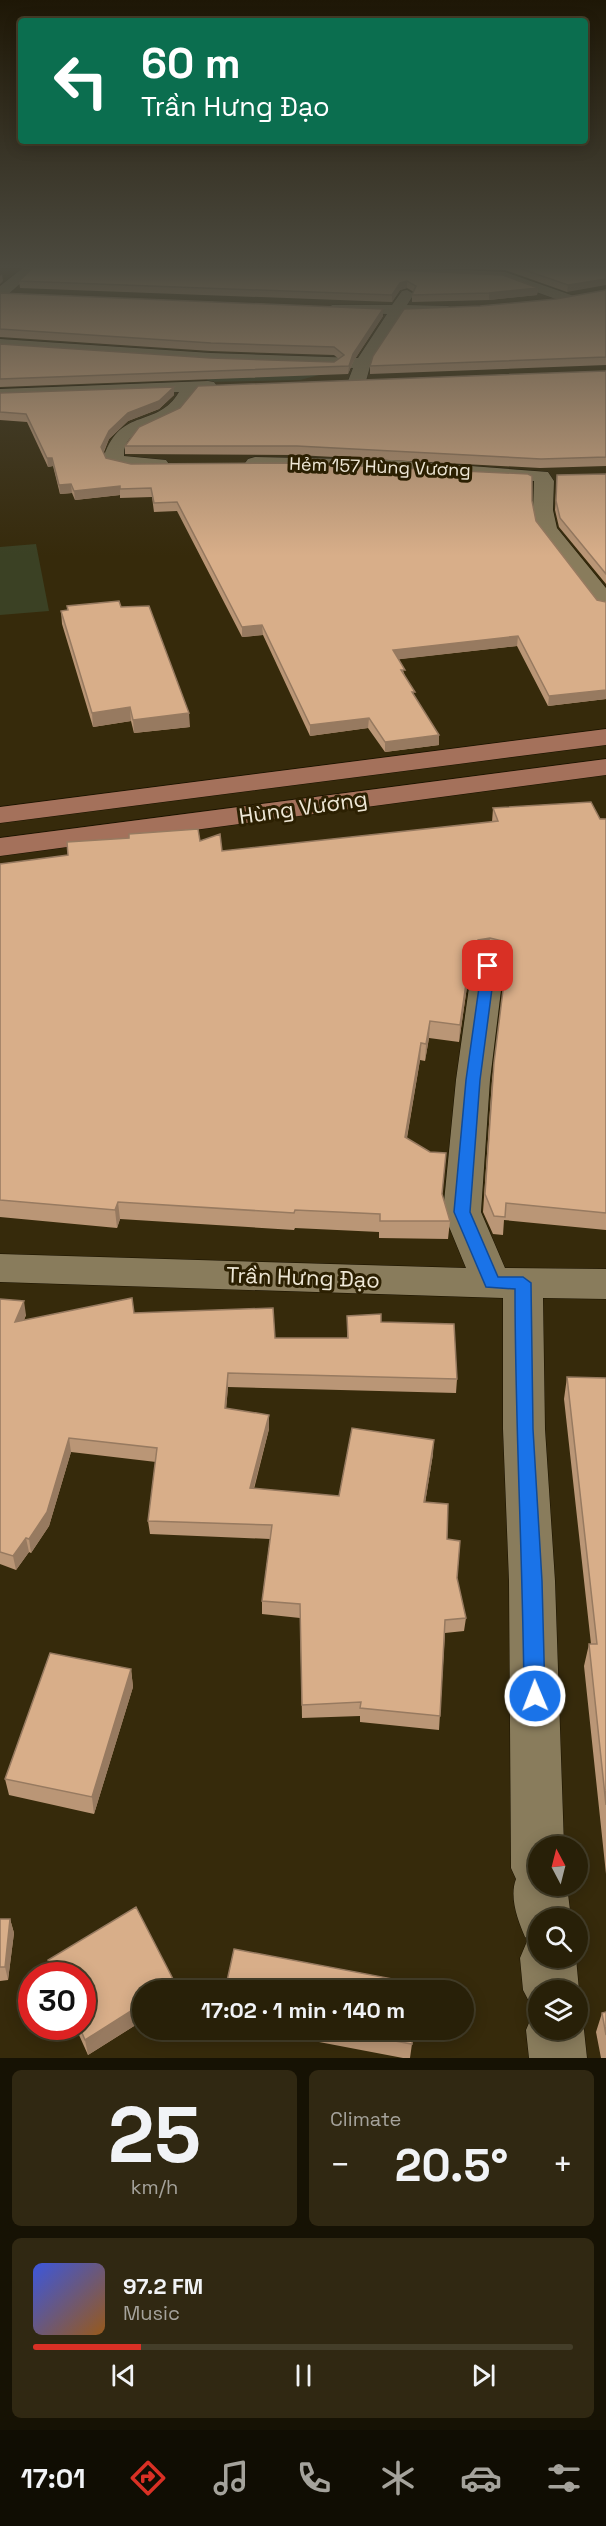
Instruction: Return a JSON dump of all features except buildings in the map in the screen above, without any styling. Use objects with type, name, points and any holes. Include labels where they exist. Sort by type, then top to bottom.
[{"type":"main road","name":"Hùng Vương","points":[[0,815],[606,737]]},
{"type":"main road","name":"Hùng Vương","points":[[0,848],[606,767]]},
{"type":"street","points":[[177,464],[122,463],[113,456],[116,444],[128,427],[168,414],[178,407],[187,387],[205,364]]},
{"type":"street","points":[[362,364],[351,381],[381,380]]},
{"type":"street","points":[[0,393],[227,386]]},
{"type":"street","name":"Hẻm 157 Hùng Vương","points":[[232,464],[355,464],[549,476],[544,481],[543,510],[547,529],[606,603]]},
{"type":"street","points":[[488,966],[473,1080],[462,1212],[507,1283],[524,1429],[532,1581],[537,1836]]},
{"type":"street","name":"Trần Hưng Đạo","points":[[0,1268],[606,1284]]},
{"type":"street","points":[[556,2040],[558,2058]]},
{"type":"green space","points":[[217,369],[319,372],[319,375],[300,380],[205,382]]},
{"type":"green space","points":[[36,544],[49,611],[0,615],[0,547]]},
{"type":"route","points":[[488,966],[473,1080],[462,1212],[492,1283],[523,1283],[524,1429],[535,1696]]}]
